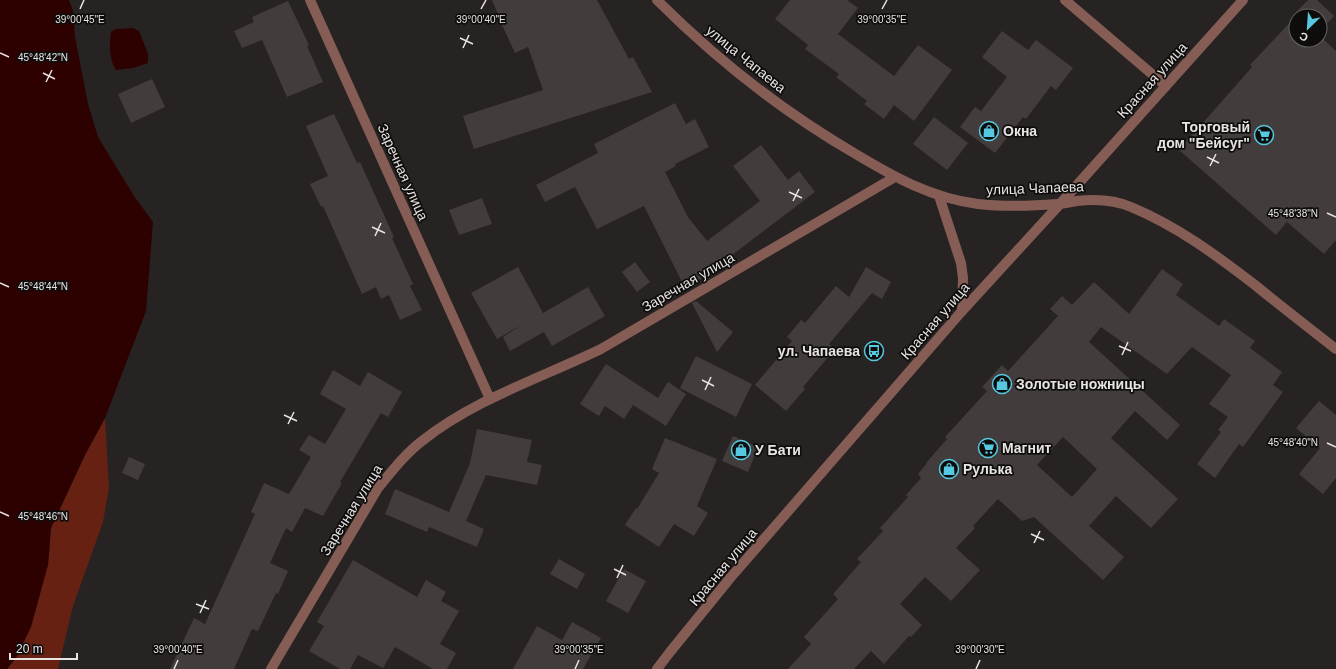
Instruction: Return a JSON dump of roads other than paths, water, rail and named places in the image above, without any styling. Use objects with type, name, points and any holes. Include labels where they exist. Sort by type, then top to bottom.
[{"type":"street","name":"Заречная улица","points":[[310,0],[490,399]]},
{"type":"street","name":"улица Чапаева","points":[[657,0],[719,57],[764,92],[835,142],[894,177],[939,196],[979,204],[1010,206],[1060,204],[1101,200],[1130,206],[1195,240],[1336,349]]},
{"type":"street","points":[[1065,0],[1166,86]]},
{"type":"street","name":"Красная улица","points":[[657,669],[731,577],[962,311],[1243,0]]},
{"type":"street","name":"Заречная улица","points":[[271,669],[378,488],[398,464],[421,442],[444,425],[490,399],[601,349],[894,177]]},
{"type":"street","points":[[939,196],[961,263],[963,278],[962,311]]},
{"type":"place","name":"Окна","points":[[989,131]]},
{"type":"place","name":"Торговый дом \"Бейсуг\"","points":[[1264,135]]},
{"type":"place","name":"ул. Чапаева","points":[[874,351]]},
{"type":"place","name":"Золотые ножницы","points":[[1002,384]]},
{"type":"place","name":"Магнит","points":[[988,448]]},
{"type":"place","name":"У Бати","points":[[741,450]]},
{"type":"place","name":"Рулька","points":[[949,469]]}]
